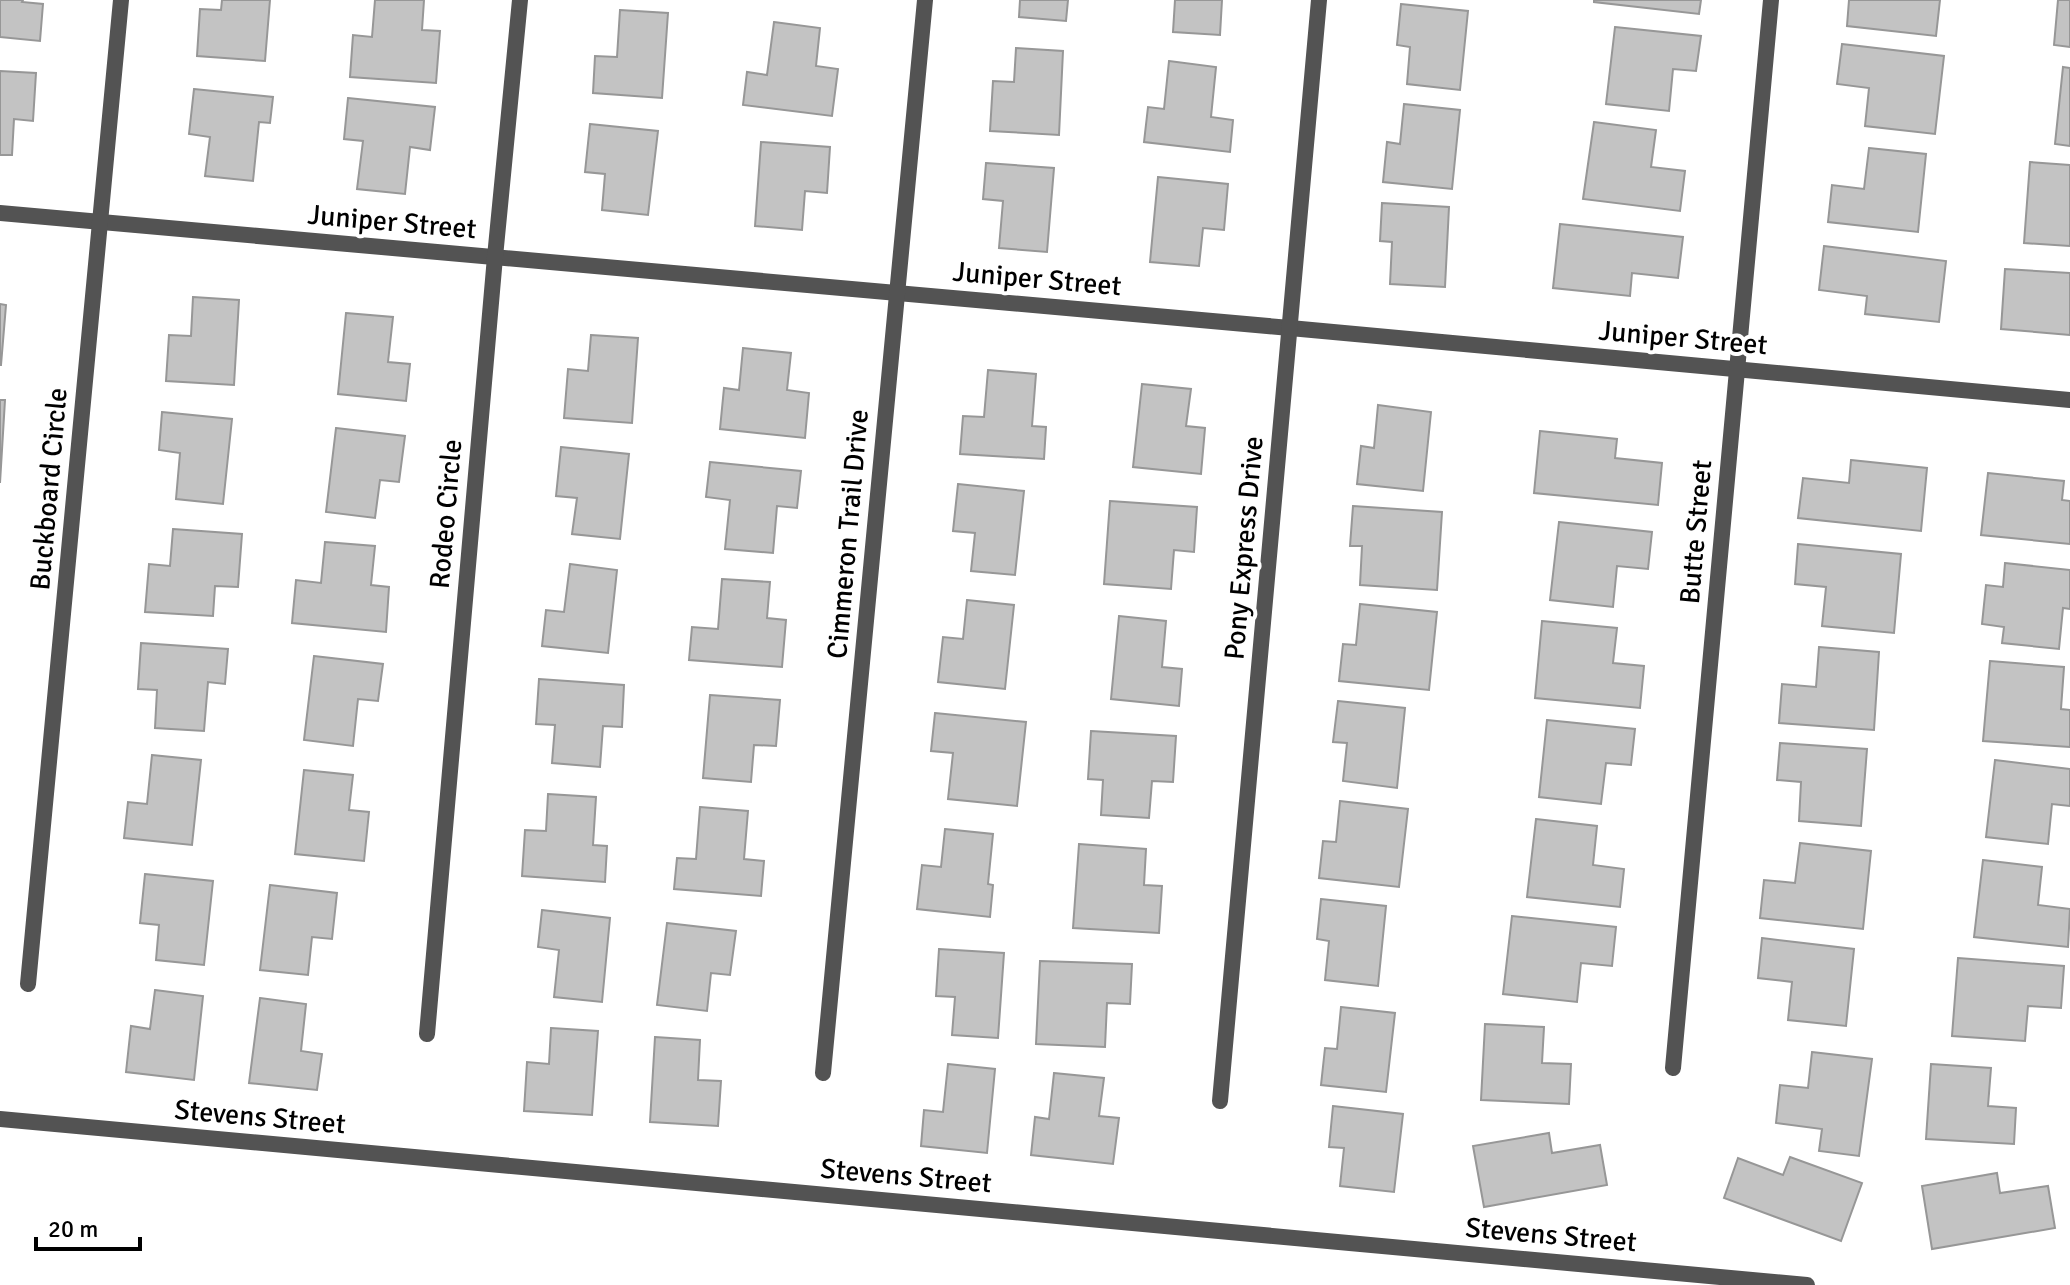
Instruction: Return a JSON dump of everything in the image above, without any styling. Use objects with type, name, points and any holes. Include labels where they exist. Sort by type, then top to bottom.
[{"type":"street","name":"Buckboard Circle","points":[[28,984],[121,0]]},
{"type":"street","name":"Rodeo Circle","points":[[427,1034],[520,0]]},
{"type":"street","name":"Cimmeron Trail Drive","points":[[823,1073],[925,0]]},
{"type":"street","name":"Pony Express Drive","points":[[1220,1101],[1319,0]]},
{"type":"street","name":"Butte Street","points":[[1673,1068],[1771,0]]},
{"type":"street","name":"Juniper Street","points":[[0,213],[2070,400]]},
{"type":"street","name":"Stevens Street","points":[[0,1119],[1807,1285]]},
{"type":"building","points":[[0,0],[43,4],[40,41],[0,37]]},
{"type":"building","points":[[222,0],[270,0],[265,61],[197,56],[200,9],[221,10]]},
{"type":"building","points":[[375,0],[424,0],[422,30],[440,31],[436,83],[350,77],[353,35],[372,37]]},
{"type":"building","points":[[1020,0],[1068,0],[1066,21],[1019,17]]},
{"type":"building","points":[[1175,0],[1222,0],[1220,35],[1173,32]]},
{"type":"building","points":[[1594,0],[1701,0],[1699,14]]},
{"type":"building","points":[[1849,0],[1940,0],[1936,36],[1847,26]]},
{"type":"building","points":[[2058,0],[2070,0],[2070,47],[2054,45]]},
{"type":"building","points":[[1401,4],[1468,11],[1460,90],[1407,84],[1410,47],[1397,45]]},
{"type":"building","points":[[620,10],[668,13],[662,98],[593,93],[595,56],[617,57]]},
{"type":"building","points":[[774,22],[820,28],[816,66],[838,69],[832,116],[743,105],[747,72],[767,75]]},
{"type":"building","points":[[1615,27],[1701,36],[1696,71],[1673,69],[1669,111],[1606,104]]},
{"type":"building","points":[[1842,44],[1944,56],[1935,134],[1865,126],[1869,88],[1837,84]]},
{"type":"building","points":[[1016,48],[1063,51],[1059,135],[990,131],[993,81],[1014,82]]},
{"type":"building","points":[[1169,61],[1216,67],[1211,117],[1233,120],[1230,152],[1144,142],[1148,107],[1164,109]]},
{"type":"building","points":[[2063,67],[2070,68],[2070,146],[2055,144]]},
{"type":"building","points":[[0,71],[36,73],[33,121],[14,119],[12,155],[0,155]]},
{"type":"building","points":[[194,89],[273,97],[270,123],[259,122],[253,181],[205,176],[210,137],[189,134]]},
{"type":"building","points":[[348,98],[435,107],[430,150],[410,147],[405,194],[357,189],[363,141],[344,139]]},
{"type":"building","points":[[1404,104],[1460,110],[1452,189],[1383,182],[1387,142],[1400,144]]},
{"type":"building","points":[[1594,122],[1656,130],[1651,167],[1685,171],[1680,211],[1583,199]]},
{"type":"building","points":[[590,124],[658,131],[648,215],[602,210],[605,174],[585,172]]},
{"type":"building","points":[[761,142],[830,147],[827,193],[805,191],[802,230],[755,226]]},
{"type":"building","points":[[1869,148],[1926,154],[1918,232],[1828,222],[1832,185],[1864,189]]},
{"type":"building","points":[[2030,162],[2070,165],[2070,246],[2024,243]]},
{"type":"building","points":[[986,163],[1054,168],[1047,252],[999,248],[1003,201],[983,199]]},
{"type":"building","points":[[1158,177],[1228,184],[1224,230],[1203,228],[1199,266],[1150,262]]},
{"type":"building","points":[[1382,203],[1449,207],[1445,287],[1390,284],[1392,242],[1380,241]]},
{"type":"building","points":[[1560,224],[1683,237],[1678,278],[1632,273],[1630,296],[1553,288]]},
{"type":"building","points":[[1824,246],[1946,261],[1939,322],[1865,314],[1867,296],[1819,290]]},
{"type":"building","points":[[2005,269],[2070,273],[2070,335],[2001,329]]},
{"type":"building","points":[[193,297],[239,300],[234,385],[166,381],[169,335],[191,336]]},
{"type":"building","points":[[0,304],[6,305],[1,365],[0,365]]},
{"type":"building","points":[[346,313],[393,317],[388,362],[410,364],[406,401],[338,394]]},
{"type":"building","points":[[591,335],[638,338],[632,423],[564,418],[568,369],[588,371]]},
{"type":"building","points":[[743,348],[791,353],[787,390],[809,393],[805,438],[720,429],[724,388],[739,390]]},
{"type":"building","points":[[988,370],[1036,374],[1032,426],[1046,427],[1044,459],[960,454],[963,416],[984,417]]},
{"type":"building","points":[[1142,384],[1191,389],[1186,426],[1205,428],[1201,474],[1133,467]]},
{"type":"building","points":[[0,400],[5,400],[0,483]]},
{"type":"building","points":[[1378,405],[1431,412],[1423,491],[1357,484],[1361,446],[1374,448]]},
{"type":"building","points":[[162,412],[232,419],[223,504],[176,499],[180,453],[159,450]]},
{"type":"building","points":[[336,428],[405,436],[399,482],[380,480],[375,518],[326,512]]},
{"type":"building","points":[[1540,431],[1617,439],[1615,458],[1662,463],[1658,505],[1534,493]]},
{"type":"building","points":[[561,447],[629,454],[620,539],[572,534],[577,498],[556,496]]},
{"type":"building","points":[[1851,460],[1927,468],[1921,531],[1798,518],[1803,478],[1849,483]]},
{"type":"building","points":[[710,462],[801,471],[797,508],[777,506],[773,553],[725,549],[730,500],[706,497]]},
{"type":"building","points":[[1988,473],[2064,481],[2062,500],[2070,501],[2070,544],[1981,535]]},
{"type":"building","points":[[958,484],[1024,491],[1015,575],[971,571],[975,533],[953,531]]},
{"type":"building","points":[[1110,501],[1197,507],[1194,552],[1174,550],[1171,589],[1104,584]]},
{"type":"building","points":[[1353,506],[1442,512],[1437,590],[1360,585],[1362,546],[1350,546]]},
{"type":"building","points":[[1559,522],[1652,532],[1648,569],[1617,566],[1613,607],[1550,600]]},
{"type":"building","points":[[173,529],[242,534],[238,587],[215,586],[213,616],[145,612],[149,564],[170,566]]},
{"type":"building","points":[[325,542],[375,546],[371,585],[389,587],[386,632],[292,623],[296,580],[321,583]]},
{"type":"building","points":[[1798,544],[1901,554],[1894,633],[1822,626],[1826,587],[1795,584]]},
{"type":"building","points":[[2005,563],[2070,570],[2070,609],[2063,608],[2059,649],[2002,643],[2004,627],[1982,624],[1986,585],[2003,587]]},
{"type":"building","points":[[570,564],[617,570],[608,653],[542,646],[546,610],[564,612]]},
{"type":"building","points":[[722,579],[770,582],[767,618],[786,620],[782,667],[689,660],[692,627],[718,629]]},
{"type":"building","points":[[967,600],[1014,605],[1005,689],[938,682],[943,637],[963,639]]},
{"type":"building","points":[[1360,604],[1437,612],[1429,690],[1339,681],[1343,644],[1356,645]]},
{"type":"building","points":[[1119,616],[1166,621],[1162,667],[1182,669],[1179,706],[1111,699]]},
{"type":"building","points":[[1542,621],[1617,628],[1613,663],[1644,666],[1640,708],[1535,698]]},
{"type":"building","points":[[141,643],[228,649],[225,684],[208,682],[204,731],[155,728],[157,690],[138,689]]},
{"type":"building","points":[[1819,647],[1879,652],[1874,730],[1779,723],[1782,684],[1816,687]]},
{"type":"building","points":[[314,656],[383,664],[378,701],[358,699],[353,746],[304,740]]},
{"type":"building","points":[[1990,661],[2064,667],[2061,709],[2070,710],[2070,747],[1983,741]]},
{"type":"building","points":[[539,679],[624,685],[622,727],[603,726],[600,767],[552,763],[555,725],[536,724]]},
{"type":"building","points":[[710,695],[780,700],[776,746],[754,745],[751,782],[703,778]]},
{"type":"building","points":[[1338,701],[1405,708],[1397,788],[1343,781],[1347,743],[1333,742]]},
{"type":"building","points":[[935,713],[1026,722],[1017,806],[948,799],[953,753],[931,751]]},
{"type":"building","points":[[1547,720],[1635,729],[1631,765],[1606,763],[1601,804],[1539,797]]},
{"type":"building","points":[[1091,731],[1176,736],[1173,782],[1152,781],[1149,818],[1101,815],[1103,780],[1088,779]]},
{"type":"building","points":[[1780,743],[1867,749],[1861,826],[1799,821],[1801,782],[1777,780]]},
{"type":"building","points":[[152,755],[201,760],[192,845],[124,838],[128,802],[147,804]]},
{"type":"building","points":[[1995,760],[2070,769],[2070,806],[2052,804],[2048,844],[1986,837]]},
{"type":"building","points":[[304,770],[353,775],[349,810],[369,812],[364,861],[295,854]]},
{"type":"building","points":[[548,794],[596,797],[593,845],[607,846],[605,882],[522,876],[525,830],[546,831]]},
{"type":"building","points":[[1340,801],[1408,809],[1399,887],[1319,878],[1323,841],[1336,842]]},
{"type":"building","points":[[700,807],[748,811],[744,859],[764,861],[761,896],[674,889],[677,858],[696,859]]},
{"type":"building","points":[[1536,819],[1597,826],[1593,865],[1624,869],[1620,907],[1527,897]]},
{"type":"building","points":[[945,829],[993,834],[988,884],[993,885],[990,917],[917,909],[922,865],[941,867]]},
{"type":"building","points":[[1800,843],[1871,851],[1863,929],[1760,918],[1764,880],[1795,883]]},
{"type":"building","points":[[1079,844],[1146,849],[1144,885],[1162,886],[1159,933],[1073,928]]},
{"type":"building","points":[[1983,860],[2042,867],[2038,905],[2070,909],[2068,947],[1974,937]]},
{"type":"building","points":[[145,874],[213,881],[204,965],[156,960],[159,925],[140,923]]},
{"type":"building","points":[[270,885],[337,893],[332,939],[312,937],[308,975],[260,970]]},
{"type":"building","points":[[1321,899],[1386,906],[1378,986],[1325,980],[1329,941],[1317,939]]},
{"type":"building","points":[[542,910],[610,918],[602,1002],[554,997],[559,950],[538,947]]},
{"type":"building","points":[[1512,916],[1616,927],[1612,966],[1581,963],[1577,1002],[1503,994]]},
{"type":"building","points":[[667,923],[736,931],[730,975],[711,973],[707,1011],[657,1005]]},
{"type":"building","points":[[1762,938],[1854,949],[1846,1026],[1788,1020],[1792,982],[1758,978]]},
{"type":"building","points":[[939,949],[1004,953],[998,1038],[952,1035],[955,997],[936,996]]},
{"type":"building","points":[[1958,958],[2064,966],[2061,1008],[2028,1006],[2025,1041],[1952,1036]]},
{"type":"building","points":[[1040,961],[1132,964],[1130,1004],[1107,1003],[1105,1047],[1036,1044]]},
{"type":"building","points":[[155,990],[203,996],[194,1080],[126,1072],[131,1026],[150,1029]]},
{"type":"building","points":[[260,998],[306,1004],[301,1051],[322,1054],[317,1090],[249,1083]]},
{"type":"building","points":[[1341,1007],[1395,1013],[1386,1092],[1321,1085],[1325,1048],[1337,1049]]},
{"type":"building","points":[[1485,1024],[1544,1027],[1542,1063],[1571,1064],[1569,1104],[1481,1100]]},
{"type":"building","points":[[551,1028],[598,1031],[592,1115],[524,1111],[527,1062],[549,1064]]},
{"type":"building","points":[[655,1037],[700,1040],[698,1080],[721,1081],[718,1126],[650,1122]]},
{"type":"building","points":[[1812,1052],[1872,1059],[1859,1156],[1819,1151],[1822,1129],[1776,1123],[1780,1085],[1808,1088]]},
{"type":"building","points":[[948,1064],[995,1069],[987,1153],[921,1146],[924,1110],[943,1112]]},
{"type":"building","points":[[1931,1064],[1991,1068],[1988,1106],[2016,1108],[2014,1144],[1926,1139]]},
{"type":"building","points":[[1054,1073],[1104,1078],[1099,1116],[1119,1118],[1113,1164],[1031,1155],[1035,1117],[1049,1119]]},
{"type":"building","points":[[1333,1106],[1403,1114],[1394,1192],[1340,1186],[1344,1148],[1329,1147]]},
{"type":"building","points":[[1549,1133],[1552,1153],[1600,1145],[1607,1185],[1484,1207],[1473,1146]]},
{"type":"building","points":[[1790,1157],[1862,1183],[1841,1241],[1724,1198],[1738,1158],[1783,1175]]},
{"type":"building","points":[[1997,1173],[2000,1193],[2048,1186],[2055,1228],[1932,1249],[1922,1186]]}]
